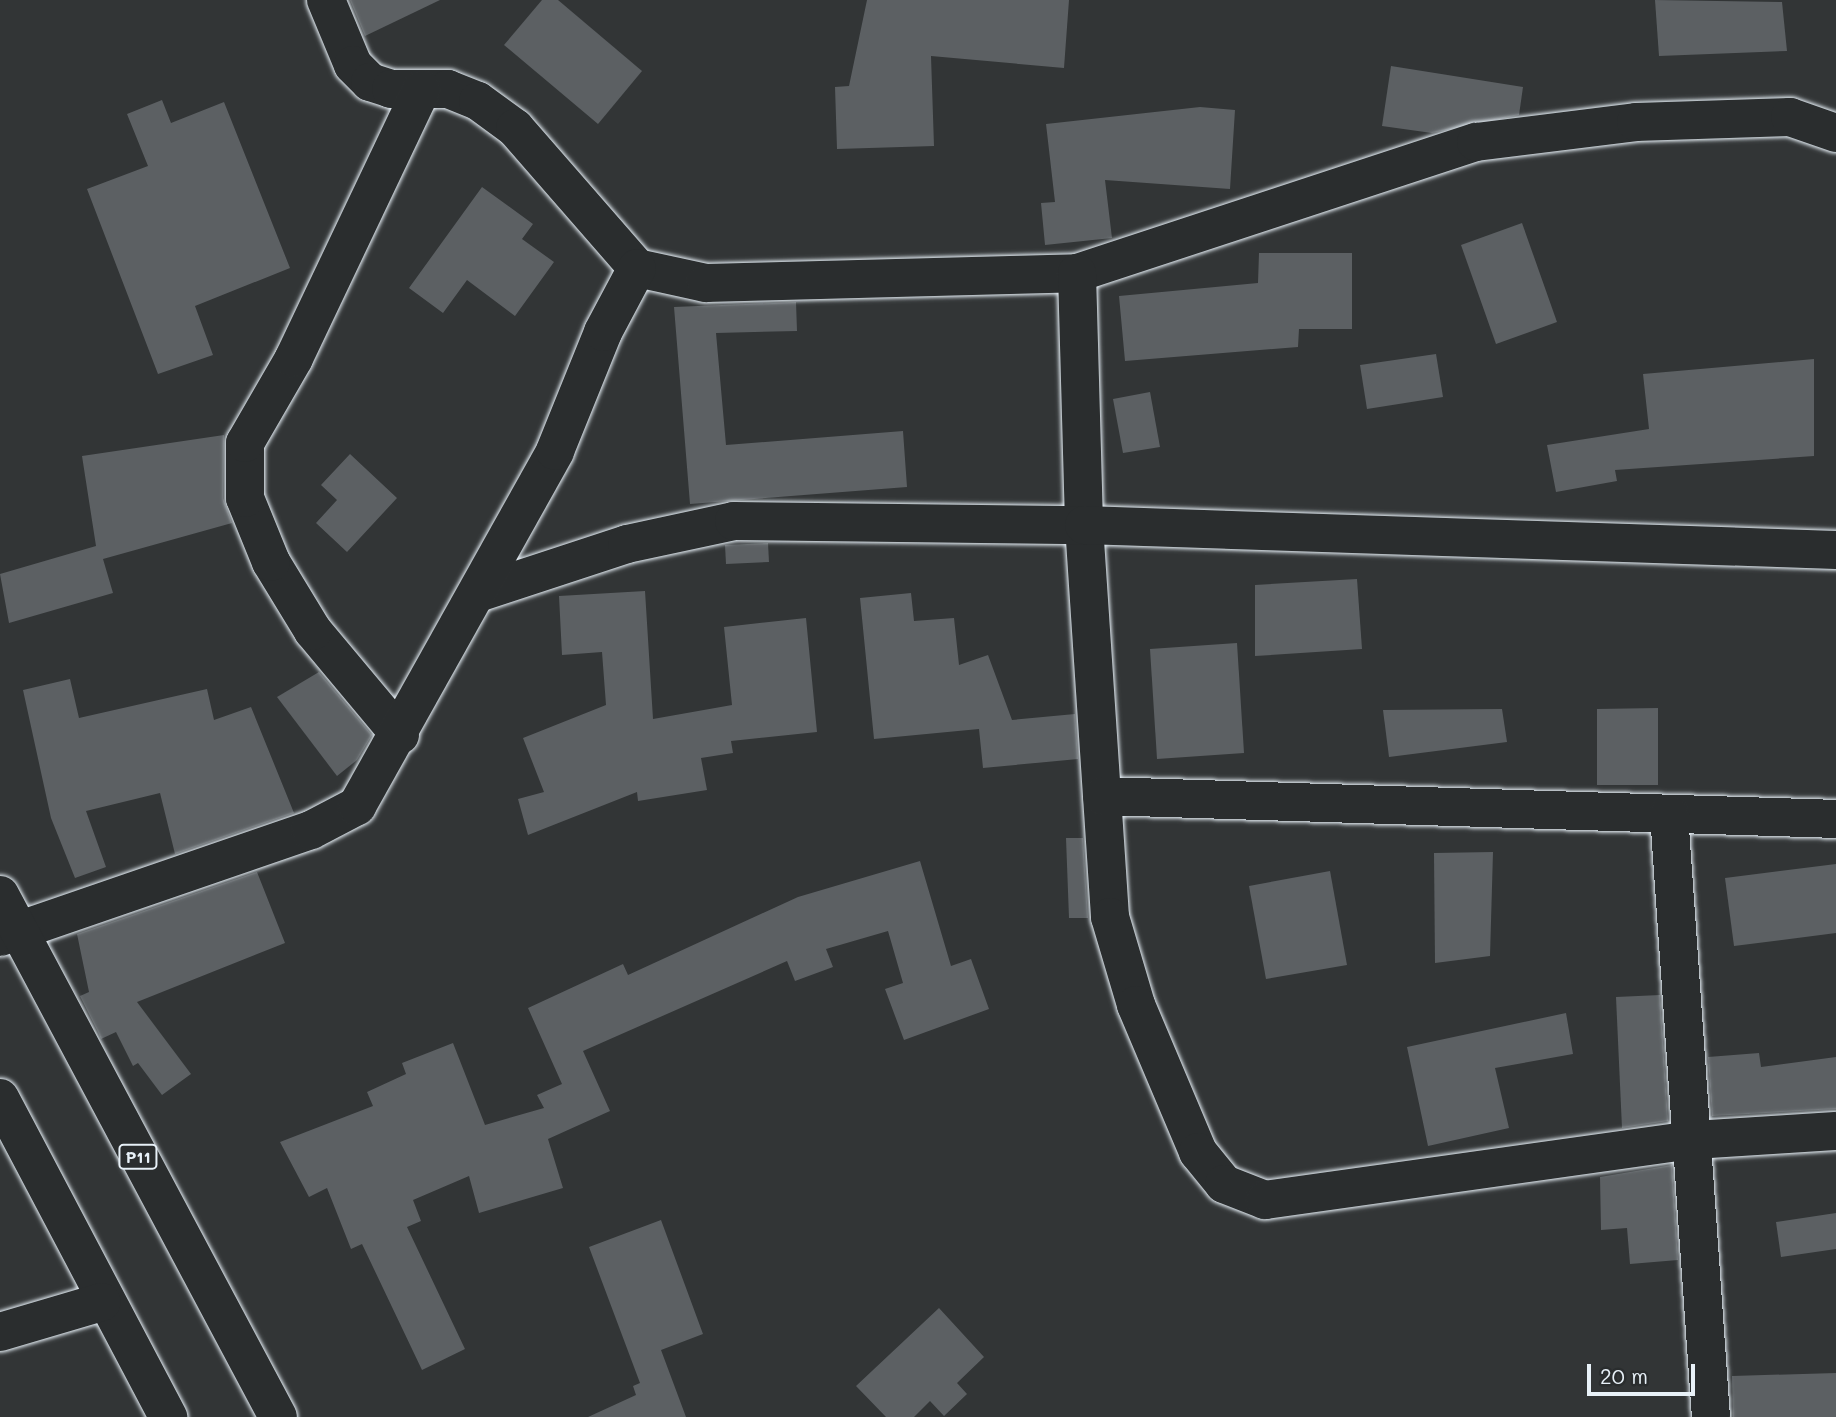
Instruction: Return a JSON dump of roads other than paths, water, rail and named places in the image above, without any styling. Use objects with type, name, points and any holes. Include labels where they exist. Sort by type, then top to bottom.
[{"type":"street","points":[[326,0],[353,65],[369,82],[421,90],[448,89],[478,101],[515,128],[637,268],[706,283],[1077,273],[1476,142],[1636,122],[1790,117],[1836,134]]},
{"type":"street","points":[[400,735],[313,631],[271,562],[245,498],[245,443],[294,358],[421,90]]},
{"type":"street","points":[[9,933],[311,831],[357,806],[400,735],[555,451],[603,332],[637,268]]},
{"type":"street","points":[[1077,273],[1084,525],[1110,917],[1136,1005],[1198,1152],[1224,1184],[1265,1200],[1693,1140],[1836,1131]]},
{"type":"street","points":[[478,593],[627,544],[734,521],[1084,525],[1836,550]]},
{"type":"street","points":[[1102,796],[1836,819]]},
{"type":"street","points":[[1669,814],[1711,1417]]},
{"type":"street","name":"P11","points":[[0,895],[9,933],[278,1417]]},
{"type":"street","points":[[0,1098],[103,1302],[168,1417]]},
{"type":"street","points":[[0,1332],[103,1302]]}]
